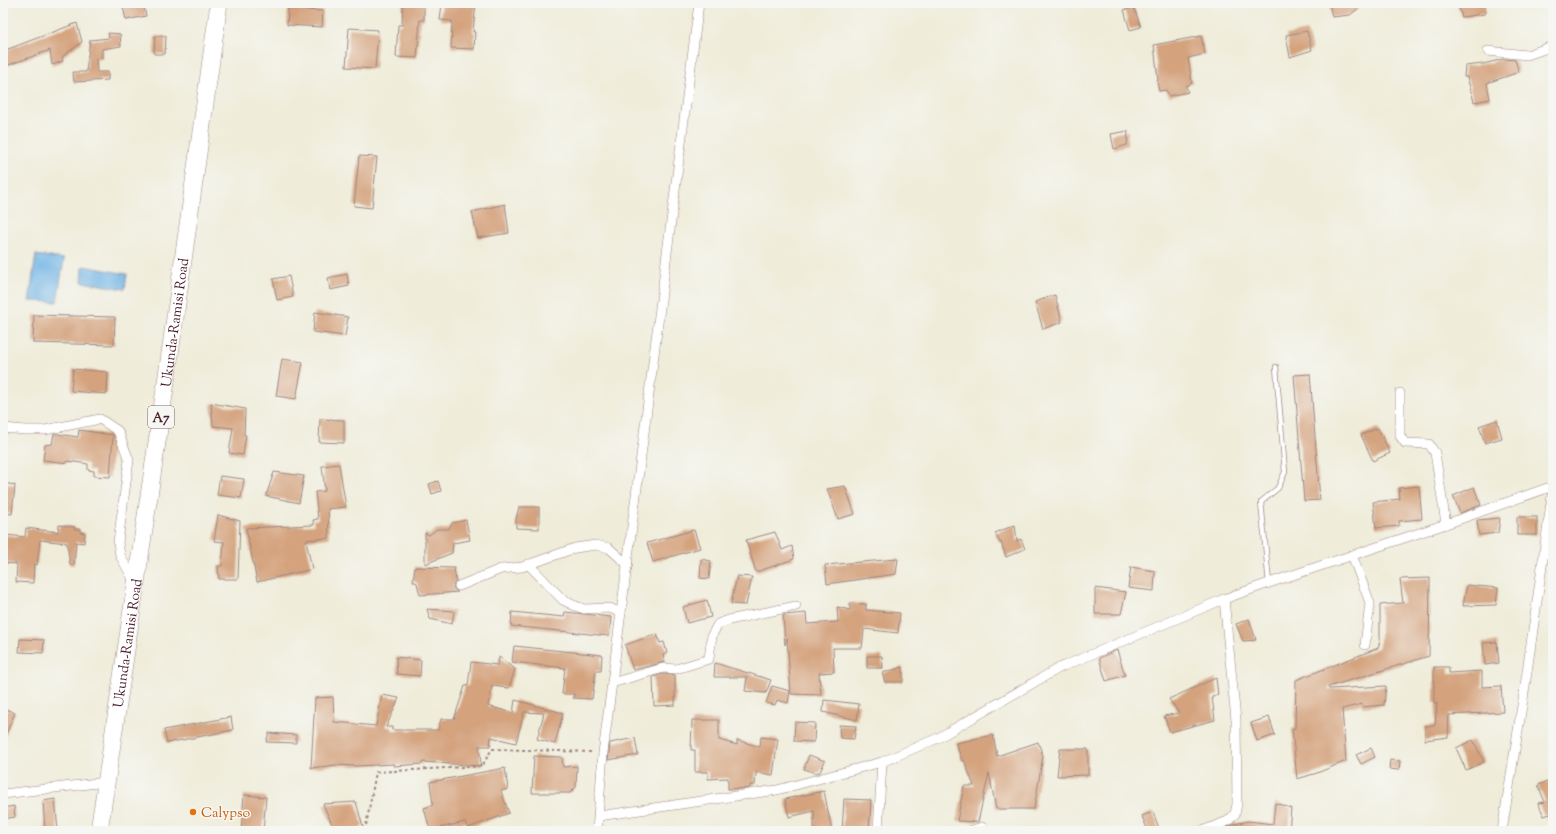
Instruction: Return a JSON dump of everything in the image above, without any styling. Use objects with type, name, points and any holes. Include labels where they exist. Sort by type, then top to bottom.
[{"type":"highway","name":"Ukunda-Ramisi Road","points":[[99,831],[170,359],[219,3]]},
{"type":"street","points":[[597,831],[603,753],[699,3]]},
{"type":"street","points":[[1488,51],[1527,55],[1553,46]]},
{"type":"street","points":[[1400,393],[1400,436],[1405,443],[1429,444],[1435,453],[1446,524]]},
{"type":"street","points":[[3,428],[45,430],[100,419],[118,431],[129,460],[118,542],[120,555],[136,584]]},
{"type":"street","points":[[599,816],[777,790],[882,762],[938,738],[1059,668],[1224,599],[1553,487],[1524,693],[1502,831]]},
{"type":"street","points":[[459,586],[501,569],[522,567],[575,548],[596,545],[609,548],[628,565]]},
{"type":"street","points":[[1352,555],[1370,603],[1365,646]]},
{"type":"street","points":[[528,564],[563,600],[584,608],[610,608],[621,613]]},
{"type":"street","points":[[1202,831],[1228,821],[1235,814],[1237,804],[1236,720],[1224,599]]},
{"type":"street","points":[[612,683],[663,668],[676,669],[709,659],[712,635],[718,624],[729,620],[796,606]]},
{"type":"street","points":[[878,831],[882,762]]},
{"type":"street","points":[[3,794],[106,782]]},
{"type":"street","points":[[970,831],[982,827]]},
{"type":"lane","points":[[1269,583],[1261,502],[1278,488],[1285,472],[1276,367]]},
{"type":"path","points":[[365,831],[376,772],[482,766],[492,749],[603,753]]},
{"type":"water","points":[[36,255],[64,259],[57,302],[29,301]]},
{"type":"water","points":[[83,266],[127,274],[125,289],[82,282]]},
{"type":"building","points":[[143,3],[146,16],[126,20],[123,7]]},
{"type":"building","points":[[403,3],[424,3],[424,20],[420,20],[417,58],[396,57],[398,25],[402,25]]},
{"type":"building","points":[[442,3],[476,3],[473,32],[475,32],[474,49],[451,48],[452,21],[440,20]]},
{"type":"building","points":[[1329,3],[1364,4],[1350,15],[1332,17]]},
{"type":"building","points":[[1457,3],[1485,3],[1485,14],[1462,17]]},
{"type":"building","points":[[1134,8],[1141,27],[1130,30],[1124,10]]},
{"type":"building","points":[[288,9],[323,11],[322,27],[287,25]]},
{"type":"building","points":[[77,23],[82,42],[62,57],[63,61],[52,65],[50,50],[6,66],[3,58],[3,51]]},
{"type":"building","points":[[349,28],[378,30],[375,69],[346,67]]},
{"type":"building","points":[[1307,31],[1312,50],[1290,57],[1286,35]]},
{"type":"building","points":[[108,33],[120,34],[121,46],[102,49],[102,58],[96,59],[97,72],[108,72],[108,80],[74,82],[73,72],[86,72],[90,40],[109,38]]},
{"type":"building","points":[[155,36],[166,36],[165,54],[154,54]]},
{"type":"building","points":[[1201,36],[1205,54],[1188,58],[1192,83],[1186,86],[1188,92],[1169,96],[1166,90],[1159,91],[1154,45]]},
{"type":"building","points":[[1504,59],[1515,60],[1519,72],[1487,83],[1490,99],[1474,102],[1467,77],[1464,77],[1465,66],[1483,64]]},
{"type":"building","points":[[1128,131],[1127,145],[1114,149],[1111,134]]},
{"type":"building","points":[[359,156],[377,157],[372,208],[354,206]]},
{"type":"building","points":[[505,204],[509,233],[478,238],[472,212]]},
{"type":"building","points":[[347,274],[349,286],[330,290],[328,278]]},
{"type":"building","points":[[289,276],[293,297],[277,300],[273,279]]},
{"type":"building","points":[[1055,295],[1062,322],[1043,329],[1035,302]]},
{"type":"building","points":[[315,312],[348,317],[345,336],[313,332]]},
{"type":"building","points":[[34,315],[115,317],[114,345],[33,343]]},
{"type":"building","points":[[282,359],[303,362],[296,399],[276,396]]},
{"type":"building","points":[[73,369],[108,372],[107,394],[71,391]]},
{"type":"building","points":[[1310,374],[1320,500],[1304,501],[1294,375]]},
{"type":"building","points":[[211,403],[245,409],[244,435],[246,435],[243,455],[229,453],[233,428],[213,426]]},
{"type":"building","points":[[320,419],[344,420],[344,443],[319,442]]},
{"type":"building","points":[[1497,420],[1502,438],[1485,443],[1479,426]]},
{"type":"building","points":[[1378,428],[1390,453],[1373,461],[1361,435]]},
{"type":"building","points":[[79,430],[113,435],[110,477],[94,476],[94,471],[88,470],[88,464],[68,461],[67,463],[43,460],[45,445],[52,444],[54,434],[78,437]]},
{"type":"building","points":[[339,464],[346,507],[328,509],[329,538],[306,540],[312,569],[257,582],[246,528],[314,525],[313,520],[318,519],[315,492],[325,491],[322,466]]},
{"type":"building","points":[[274,472],[304,476],[299,503],[266,496]]},
{"type":"building","points":[[220,476],[244,479],[241,498],[217,495]]},
{"type":"building","points":[[438,481],[441,491],[432,494],[429,484]]},
{"type":"building","points":[[3,483],[15,485],[12,514],[3,513]]},
{"type":"building","points":[[845,486],[855,514],[838,519],[827,489]]},
{"type":"building","points":[[1419,486],[1422,519],[1399,521],[1399,526],[1376,528],[1373,502],[1400,499],[1399,488]]},
{"type":"building","points":[[1474,487],[1481,505],[1460,513],[1453,496]]},
{"type":"building","points":[[519,507],[539,507],[539,529],[516,528],[516,519]]},
{"type":"building","points":[[218,515],[240,521],[238,579],[219,579],[218,566],[222,566],[224,542],[214,541]]},
{"type":"building","points":[[1517,517],[1537,517],[1537,535],[1517,535]]},
{"type":"building","points":[[1500,518],[1498,533],[1479,535],[1477,520]]},
{"type":"building","points":[[466,520],[470,540],[453,543],[452,553],[425,564],[425,533],[429,535],[437,529],[449,529],[452,523]]},
{"type":"building","points":[[59,525],[75,527],[74,529],[80,529],[80,532],[85,533],[84,543],[76,542],[74,565],[70,565],[67,543],[40,540],[37,565],[34,564],[33,583],[16,582],[17,564],[3,563],[6,535],[25,537],[26,528],[58,532]]},
{"type":"building","points":[[1015,525],[1017,541],[1021,539],[1025,549],[1006,557],[1001,542],[1000,543],[995,533]]},
{"type":"building","points":[[694,530],[700,548],[653,562],[647,543]]},
{"type":"building","points":[[775,532],[782,550],[792,546],[794,559],[756,572],[746,540]]},
{"type":"building","points":[[701,559],[711,561],[709,579],[700,578]]},
{"type":"building","points":[[898,559],[896,574],[827,584],[825,565]]},
{"type":"building","points":[[415,567],[454,568],[456,581],[453,588],[458,592],[420,595],[417,583],[413,581]]},
{"type":"building","points":[[1131,567],[1155,571],[1154,591],[1128,588]]},
{"type":"building","points":[[737,576],[752,577],[746,605],[731,604]]},
{"type":"building","points":[[1430,578],[1429,656],[1328,687],[1329,689],[1386,686],[1384,705],[1362,707],[1362,704],[1342,709],[1346,761],[1317,773],[1297,779],[1292,729],[1295,728],[1296,680],[1378,648],[1380,641],[1380,605],[1403,603],[1400,579]]},
{"type":"building","points":[[1467,585],[1498,588],[1496,605],[1463,606]]},
{"type":"building","points":[[1095,588],[1126,592],[1121,614],[1095,614]]},
{"type":"building","points":[[707,600],[711,617],[687,623],[683,607]]},
{"type":"building","points":[[850,603],[866,604],[866,610],[900,613],[898,633],[864,629],[862,648],[833,648],[834,672],[819,673],[821,695],[791,694],[787,638],[785,645],[783,615],[806,613],[807,624],[838,622],[837,607],[850,610]]},
{"type":"building","points":[[427,609],[454,611],[452,624],[430,619]]},
{"type":"building","points":[[512,612],[564,617],[565,612],[611,617],[609,636],[511,626]]},
{"type":"building","points":[[1249,619],[1256,640],[1243,641],[1236,624]]},
{"type":"building","points":[[657,634],[660,643],[664,642],[667,653],[663,655],[665,662],[633,670],[625,645]]},
{"type":"building","points":[[20,639],[44,640],[43,653],[19,652]]},
{"type":"building","points":[[1497,642],[1499,663],[1485,665],[1483,643]]},
{"type":"building","points":[[514,646],[602,655],[601,671],[596,671],[592,699],[573,698],[574,694],[562,694],[565,668],[512,662]]},
{"type":"building","points":[[1117,650],[1125,675],[1106,681],[1099,658]]},
{"type":"building","points":[[867,656],[882,656],[883,668],[867,668]]},
{"type":"building","points":[[396,657],[421,660],[420,676],[397,674]]},
{"type":"building","points":[[499,657],[515,669],[509,688],[492,686],[488,706],[513,713],[515,700],[563,713],[555,744],[537,739],[544,713],[524,712],[516,743],[491,737],[490,746],[479,746],[481,766],[423,762],[422,764],[394,766],[394,764],[356,766],[336,765],[311,768],[315,698],[333,697],[334,722],[376,726],[382,695],[399,698],[386,727],[392,727],[392,730],[438,730],[441,719],[454,719],[465,686],[468,686],[471,662],[498,665]]},
{"type":"building","points":[[715,663],[771,680],[766,693],[745,691],[747,677],[714,677]]},
{"type":"building","points":[[903,667],[903,682],[885,682],[882,673]]},
{"type":"building","points":[[1434,667],[1449,667],[1449,673],[1482,671],[1482,687],[1501,686],[1503,712],[1449,715],[1448,737],[1425,740],[1425,726],[1435,725],[1437,703],[1434,703]]},
{"type":"building","points":[[664,674],[675,675],[675,705],[654,706],[653,677]]},
{"type":"building","points":[[1216,678],[1218,695],[1212,697],[1215,720],[1170,732],[1164,716],[1179,713],[1169,699]]},
{"type":"building","points":[[772,686],[790,691],[788,703],[777,700],[775,705],[766,703]]},
{"type":"building","points":[[824,700],[859,704],[857,720],[823,712]]},
{"type":"building","points":[[6,709],[15,713],[3,741],[3,715]]},
{"type":"building","points":[[231,717],[233,730],[167,743],[164,730]]},
{"type":"building","points":[[1269,717],[1275,735],[1257,741],[1251,723]]},
{"type":"building","points":[[692,720],[719,720],[719,740],[737,745],[737,740],[760,747],[761,737],[778,739],[773,775],[756,772],[755,785],[750,785],[750,788],[728,789],[728,778],[708,779],[708,772],[695,772],[695,750],[691,750]]},
{"type":"building","points":[[795,722],[815,723],[814,742],[794,741]]},
{"type":"building","points":[[839,725],[856,726],[854,739],[840,738]]},
{"type":"building","points":[[269,733],[296,735],[296,743],[266,742]]},
{"type":"building","points":[[993,735],[997,756],[1038,742],[1043,756],[1034,809],[996,809],[989,773],[978,822],[957,821],[964,786],[974,786],[964,760],[962,761],[956,743]]},
{"type":"building","points":[[635,738],[638,755],[608,760],[610,743]]},
{"type":"building","points":[[1473,740],[1484,762],[1466,770],[1456,748]]},
{"type":"building","points":[[1371,748],[1375,757],[1361,764],[1356,755]]},
{"type":"building","points":[[1060,749],[1088,749],[1088,775],[1057,776]]},
{"type":"building","points":[[809,755],[825,761],[820,772],[816,773],[804,769]]},
{"type":"building","points":[[534,756],[562,757],[563,767],[577,766],[576,787],[570,793],[532,793]]},
{"type":"building","points":[[1390,760],[1400,761],[1399,770],[1389,769]]},
{"type":"building","points":[[505,768],[508,789],[501,791],[509,813],[468,828],[465,822],[430,830],[424,808],[433,805],[430,782]]},
{"type":"building","points":[[1553,780],[1553,821],[1550,814],[1544,816],[1538,803],[1545,802],[1538,785]]},
{"type":"building","points":[[824,791],[832,831],[814,831],[814,811],[789,817],[785,799]]},
{"type":"building","points":[[244,795],[266,797],[263,831],[241,831]]},
{"type":"building","points":[[55,799],[58,831],[45,831],[43,801]]},
{"type":"building","points":[[844,799],[871,800],[869,831],[842,831]]},
{"type":"building","points":[[356,802],[363,827],[350,831],[335,831],[323,804]]},
{"type":"building","points":[[1275,803],[1291,808],[1289,831],[1220,831],[1234,824],[1248,821],[1273,824]]},
{"type":"building","points":[[14,806],[15,817],[3,819],[3,808]]},
{"type":"building","points":[[1153,812],[1160,831],[1148,831],[1142,816]]},
{"type":"place","name":"Calypso","points":[[193,812]]}]
